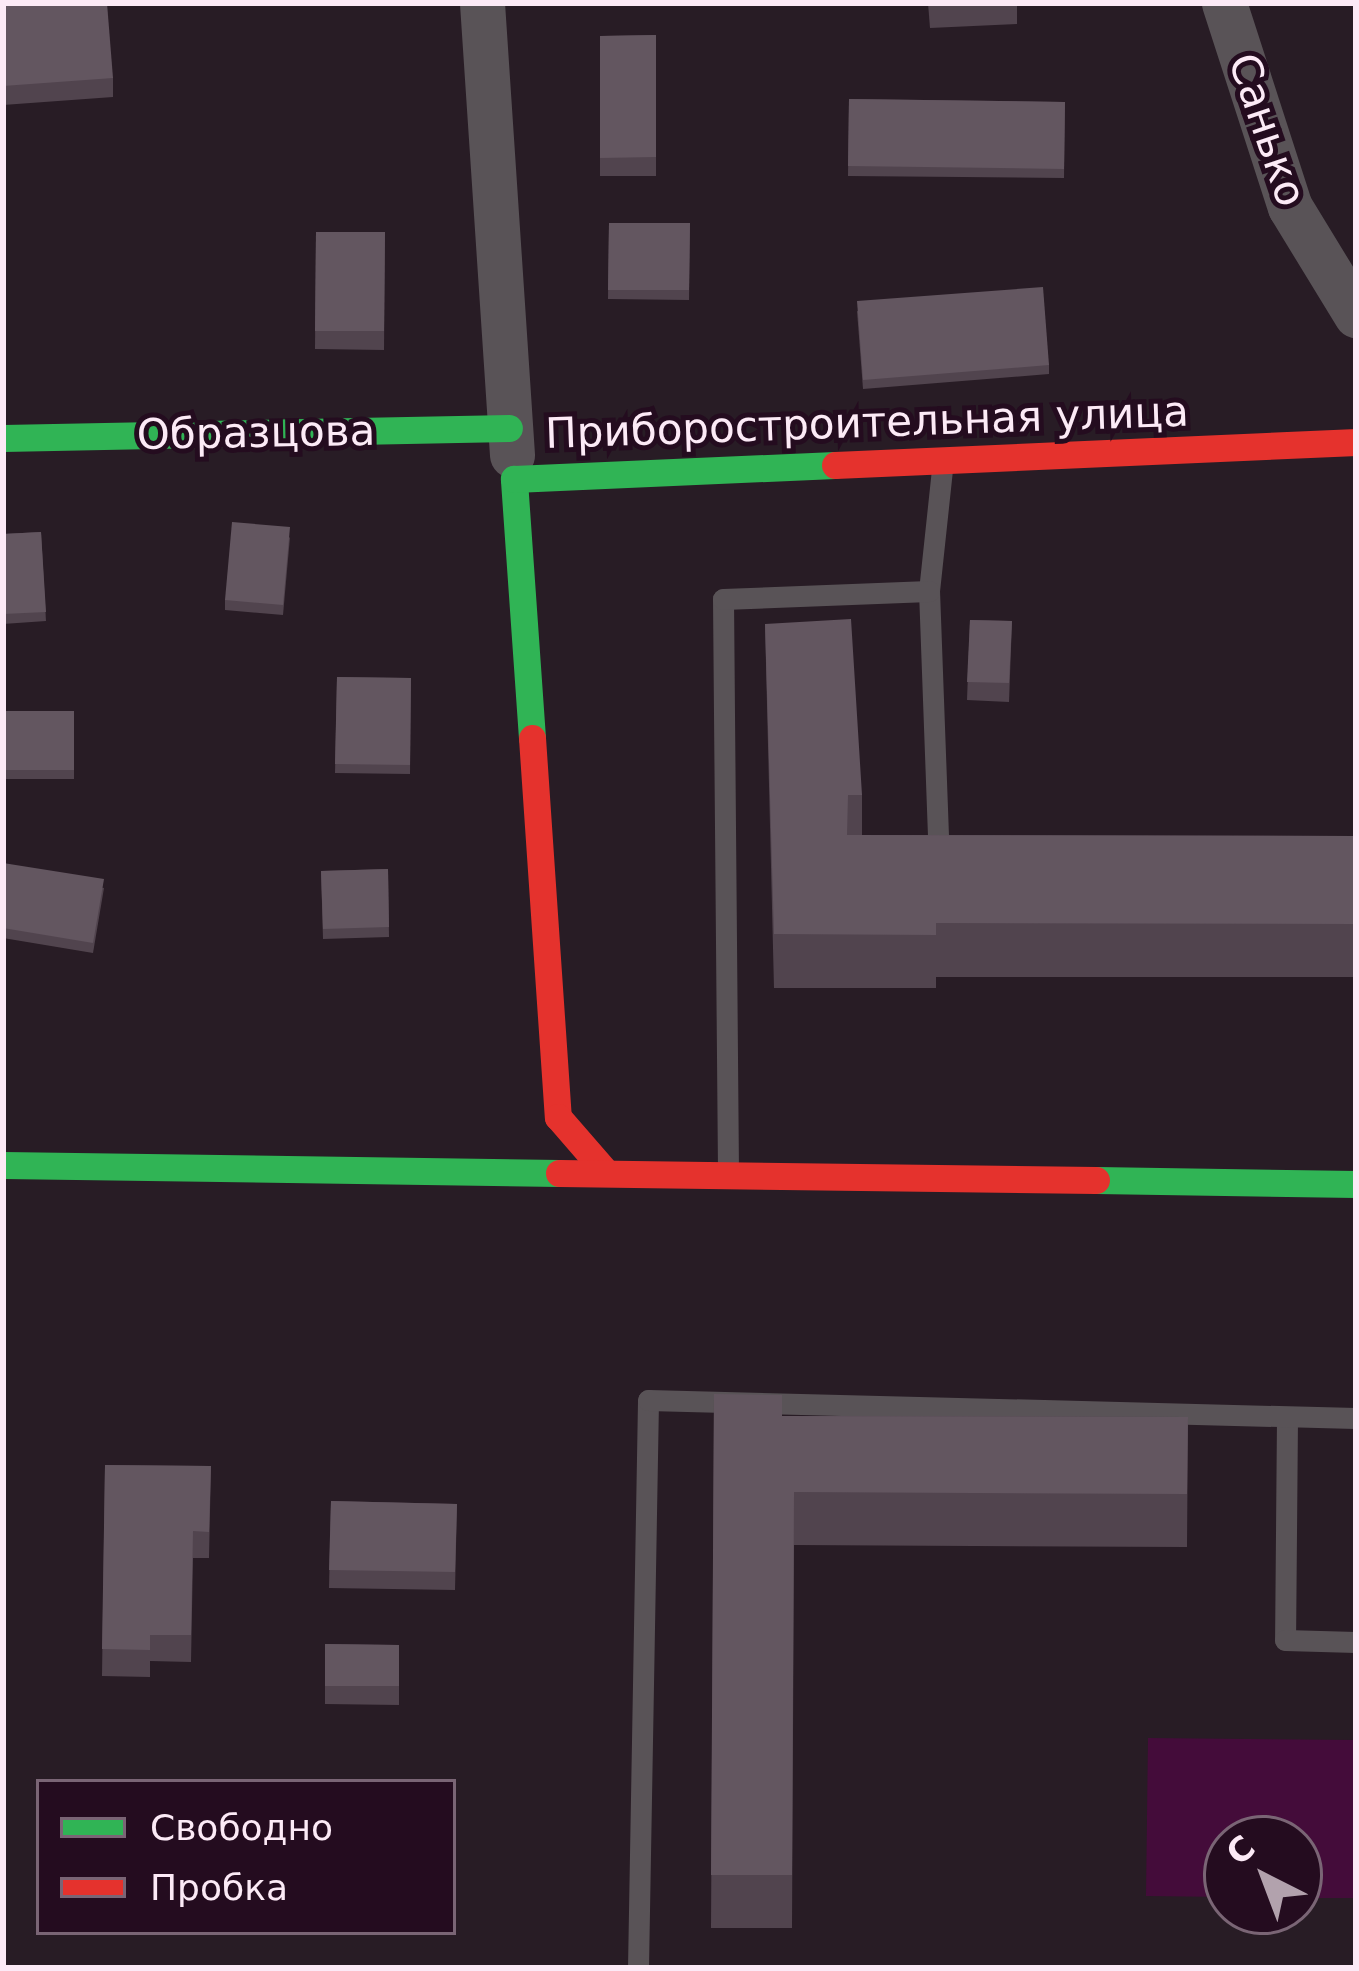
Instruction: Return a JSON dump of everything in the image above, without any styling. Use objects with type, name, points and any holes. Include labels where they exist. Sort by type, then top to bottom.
[{"type":"street","points":[[482,3],[514,479]]},
{"type":"street","name":"Санько","points":[[1224,3],[1290,207],[1356,314]]},
{"type":"street","name":"Образцова","points":[[3,438],[509,428]]},
{"type":"street","name":"Приборостроительная улица","points":[[603,1169],[558,1118],[514,479],[943,469],[1356,442]]},
{"type":"street","points":[[3,1165],[603,1169],[1356,1184]]},
{"type":"lane","points":[[943,469],[929,591],[939,873],[962,872]]},
{"type":"lane","points":[[728,1173],[723,598],[929,591]]},
{"type":"lane","points":[[638,1968],[648,1400],[1356,1418]]},
{"type":"lane","points":[[1287,1418],[1286,1640],[1356,1642]]},
{"type":"shaded area","points":[[1148,1738],[1356,1740],[1356,1898],[1323,1898],[1323,1815],[1203,1815],[1203,1897],[1146,1896]]},
{"type":"building","points":[[3,3],[107,3],[113,78],[3,86]]},
{"type":"building","points":[[656,35],[656,157],[600,158],[600,36]]},
{"type":"building","points":[[849,99],[1065,102],[1064,169],[848,166]]},
{"type":"building","points":[[609,223],[690,223],[689,290],[608,290]]},
{"type":"building","points":[[316,232],[385,232],[384,331],[315,331]]},
{"type":"building","points":[[1043,287],[1049,365],[863,380],[857,301]]},
{"type":"building","points":[[232,522],[290,527],[283,605],[225,600]]},
{"type":"building","points":[[41,532],[46,612],[3,614],[3,534]]},
{"type":"building","points":[[851,619],[862,795],[848,795],[847,835],[1356,836],[1356,924],[936,923],[936,935],[774,934],[765,624]]},
{"type":"building","points":[[970,620],[1012,621],[1009,683],[967,682]]},
{"type":"building","points":[[337,677],[411,678],[410,765],[335,764]]},
{"type":"building","points":[[4,711],[74,711],[74,770],[4,770]]},
{"type":"building","points":[[3,863],[104,879],[93,943],[3,928]]},
{"type":"building","points":[[388,869],[389,927],[323,929],[321,871]]},
{"type":"building","points":[[714,1394],[782,1395],[782,1416],[1188,1417],[1187,1494],[794,1492],[792,1875],[711,1875]]},
{"type":"building","points":[[105,1465],[211,1466],[209,1532],[193,1531],[191,1635],[150,1635],[150,1650],[102,1649]]},
{"type":"building","points":[[331,1501],[457,1504],[455,1572],[329,1570]]},
{"type":"building","points":[[325,1644],[399,1645],[399,1686],[325,1686]]},
{"type":"traffic: fast","points":[[3,438],[509,428]]},
{"type":"traffic: fast","points":[[532,738],[514,479],[835,465]]},
{"type":"traffic: fast","points":[[3,1165],[559,1173]]},
{"type":"traffic: fast","points":[[1096,1180],[1356,1184]]},
{"type":"traffic: jam","points":[[835,465],[1356,442]]},
{"type":"traffic: jam","points":[[532,738],[558,1117],[603,1169]]},
{"type":"traffic: jam","points":[[559,1173],[1096,1180]]}]
